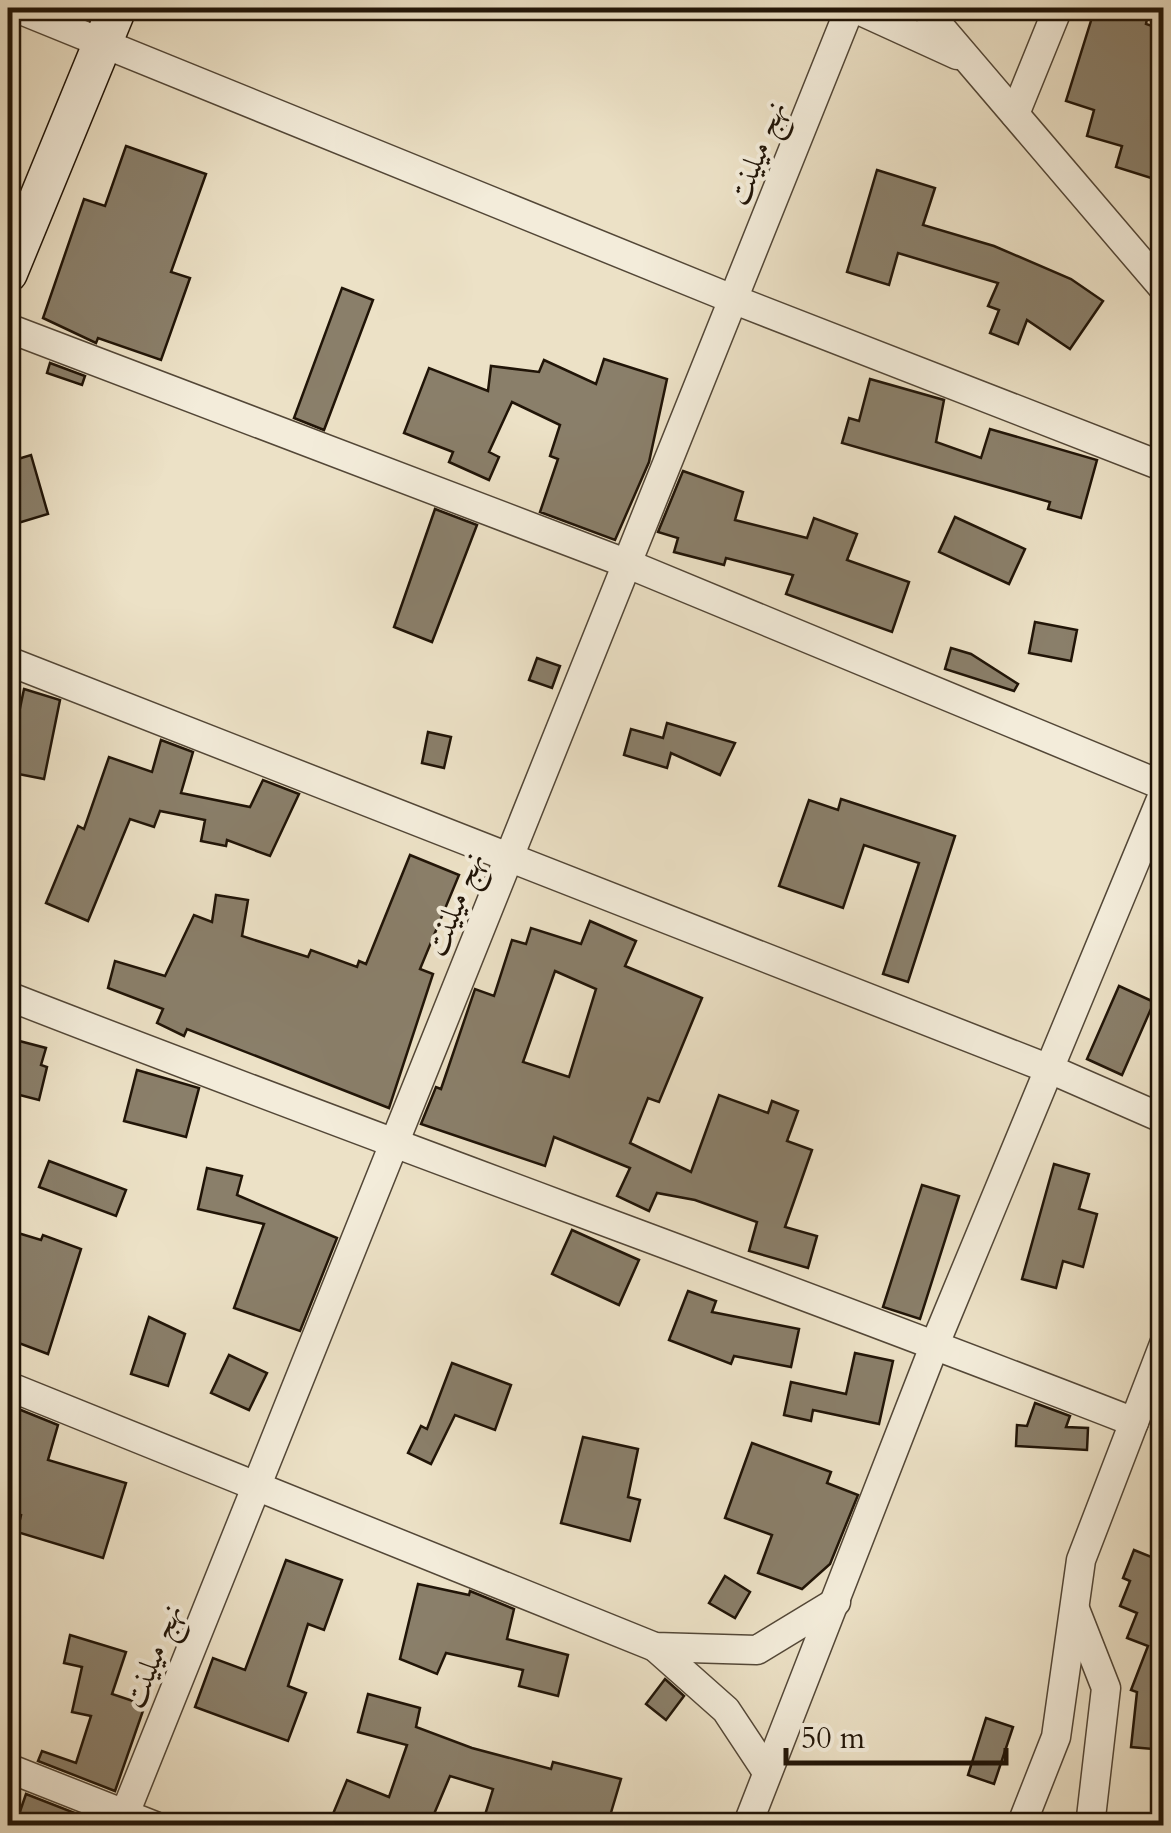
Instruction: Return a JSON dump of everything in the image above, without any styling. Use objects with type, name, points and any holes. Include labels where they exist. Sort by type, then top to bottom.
[{"type":"main road","points":[[8,273],[118,8]]},
{"type":"street","points":[[16,8],[734,300],[1164,467]]},
{"type":"street","points":[[852,8],[968,60]]},
{"type":"street","name":"نهج ميلينت","points":[[123,1820],[852,8]]},
{"type":"street","points":[[924,8],[1164,289]]},
{"type":"street","points":[[1015,114],[1058,8]]},
{"type":"street","points":[[8,328],[628,564],[1164,789],[1052,1070],[935,1344],[747,1826]]},
{"type":"street","points":[[8,660],[1052,1070],[1164,1119]]},
{"type":"street","points":[[8,996],[392,1146],[935,1344],[1134,1422]]},
{"type":"street","points":[[1021,1826],[1056,1737],[1082,1560],[1164,1344]]},
{"type":"street","points":[[8,1386],[655,1647],[726,1710],[768,1772]]},
{"type":"street","points":[[655,1647],[757,1650],[836,1602]]},
{"type":"street","points":[[1074,1608],[1106,1688],[1090,1826]]},
{"type":"street","points":[[8,1768],[123,1820],[156,1826]]},
{"type":"building","points":[[1095,8],[1149,8],[1146,24],[1164,30],[1152,71],[1164,75],[1164,182],[1116,167],[1122,146],[1087,136],[1094,110],[1066,101]]},
{"type":"building","points":[[126,146],[206,174],[171,272],[190,278],[161,360],[98,338],[96,343],[43,318],[84,199],[105,206]]},
{"type":"building","points":[[877,170],[935,188],[923,225],[994,246],[1071,279],[1103,301],[1070,349],[1027,320],[1018,344],[990,333],[999,310],[988,306],[998,283],[898,253],[889,285],[847,272]]},
{"type":"building","points":[[342,288],[373,300],[324,430],[294,418]]},
{"type":"building","points":[[604,359],[667,379],[649,462],[615,540],[540,512],[558,459],[550,456],[560,425],[512,402],[489,452],[499,457],[489,480],[449,462],[453,452],[404,433],[429,368],[488,391],[491,366],[539,372],[544,360],[596,384]]},
{"type":"building","points":[[50,363],[85,376],[82,385],[47,373]]},
{"type":"building","points":[[870,379],[944,400],[936,442],[981,458],[990,429],[1097,460],[1081,518],[1048,509],[1050,502],[842,443],[849,418],[859,421]]},
{"type":"building","points":[[31,455],[48,514],[8,526],[8,462]]},
{"type":"building","points":[[683,471],[743,492],[735,520],[807,538],[814,518],[857,534],[847,560],[909,582],[892,632],[786,594],[793,575],[726,558],[724,565],[674,552],[678,538],[658,532]]},
{"type":"building","points":[[435,509],[477,525],[432,642],[394,627]]},
{"type":"building","points":[[955,517],[1025,549],[1009,584],[939,552]]},
{"type":"building","points":[[1035,622],[1077,630],[1071,661],[1029,653]]},
{"type":"building","points":[[951,648],[971,654],[1018,684],[1014,691],[945,669]]},
{"type":"building","points":[[537,658],[560,666],[552,688],[529,680]]},
{"type":"building","points":[[24,689],[60,700],[44,779],[8,772],[8,704],[20,708]]},
{"type":"building","points":[[667,723],[735,743],[720,775],[671,753],[667,768],[624,755],[631,729],[663,738]]},
{"type":"building","points":[[428,732],[451,737],[444,768],[422,763]]},
{"type":"building","points":[[161,740],[193,752],[181,793],[250,807],[263,780],[299,794],[270,856],[227,840],[226,846],[201,841],[205,820],[160,811],[154,827],[130,819],[88,921],[46,903],[78,826],[84,829],[109,757],[152,772]]},
{"type":"building","points":[[841,799],[955,836],[908,982],[883,974],[919,863],[864,845],[843,908],[779,886],[809,800],[838,810]]},
{"type":"building","points":[[410,855],[459,875],[420,969],[433,974],[389,1108],[187,1029],[184,1036],[157,1023],[163,1009],[108,988],[115,961],[165,976],[194,915],[212,922],[216,895],[248,900],[242,936],[308,957],[311,950],[357,967],[359,961],[366,964]]},
{"type":"building","points":[[590,921],[636,941],[625,966],[702,998],[659,1102],[648,1098],[630,1143],[691,1172],[719,1095],[768,1113],[772,1101],[798,1111],[787,1141],[812,1150],[785,1227],[817,1236],[808,1268],[749,1251],[757,1222],[695,1200],[657,1193],[649,1211],[617,1196],[630,1168],[554,1137],[545,1166],[421,1124],[436,1087],[441,1089],[475,989],[494,996],[512,940],[526,944],[531,928],[581,944]],"holes":[[[555,971],[596,989],[569,1077],[523,1062]]]},
{"type":"building","points":[[1119,986],[1154,1002],[1122,1075],[1087,1059]]},
{"type":"building","points":[[8,1038],[46,1048],[41,1065],[47,1067],[39,1100],[8,1092]]},
{"type":"building","points":[[137,1070],[199,1088],[186,1137],[124,1121]]},
{"type":"building","points":[[49,1161],[126,1190],[116,1216],[39,1187]]},
{"type":"building","points":[[1054,1164],[1089,1174],[1079,1209],[1097,1214],[1083,1267],[1063,1261],[1056,1288],[1022,1279]]},
{"type":"building","points":[[207,1168],[242,1176],[237,1195],[337,1238],[300,1331],[234,1308],[264,1224],[198,1209]]},
{"type":"building","points":[[922,1185],[959,1196],[920,1319],[883,1307]]},
{"type":"building","points":[[8,1230],[41,1240],[43,1235],[81,1249],[48,1354],[8,1339]]},
{"type":"building","points":[[572,1230],[639,1260],[619,1305],[552,1274]]},
{"type":"building","points":[[688,1291],[716,1301],[712,1312],[799,1329],[791,1367],[734,1356],[731,1364],[669,1340]]},
{"type":"building","points":[[149,1317],[185,1334],[168,1386],[131,1374]]},
{"type":"building","points":[[855,1353],[893,1361],[879,1424],[813,1410],[811,1421],[784,1415],[791,1382],[846,1394]]},
{"type":"building","points":[[229,1355],[267,1373],[249,1410],[211,1393]]},
{"type":"building","points":[[452,1363],[511,1385],[495,1430],[455,1415],[431,1464],[408,1453],[421,1426],[427,1429]]},
{"type":"building","points":[[1035,1403],[1070,1416],[1066,1427],[1088,1428],[1087,1450],[1016,1446],[1017,1425],[1027,1426]]},
{"type":"building","points":[[11,1406],[58,1425],[48,1460],[126,1483],[103,1558],[17,1532],[21,1515],[8,1511]]},
{"type":"building","points":[[583,1437],[638,1449],[628,1497],[640,1500],[630,1541],[561,1523]]},
{"type":"building","points":[[752,1443],[831,1472],[827,1483],[858,1495],[830,1564],[802,1589],[758,1573],[772,1535],[725,1518]]},
{"type":"building","points":[[1134,1550],[1164,1562],[1164,1750],[1131,1747],[1137,1692],[1131,1690],[1148,1646],[1127,1638],[1137,1613],[1120,1606],[1130,1581],[1123,1578]]},
{"type":"building","points":[[286,1560],[342,1580],[324,1630],[308,1624],[288,1686],[306,1693],[288,1741],[195,1707],[213,1658],[245,1670]]},
{"type":"building","points":[[725,1576],[750,1592],[735,1618],[709,1603]]},
{"type":"building","points":[[418,1584],[469,1595],[470,1591],[514,1609],[507,1639],[568,1655],[558,1696],[519,1686],[523,1670],[446,1653],[437,1674],[400,1659]]},
{"type":"building","points":[[70,1635],[126,1652],[112,1694],[145,1705],[115,1791],[38,1761],[42,1751],[76,1763],[91,1716],[72,1712],[82,1667],[64,1663]]},
{"type":"building","points":[[665,1679],[684,1696],[666,1720],[646,1704]]},
{"type":"building","points":[[368,1694],[420,1708],[416,1727],[472,1748],[551,1769],[553,1762],[621,1779],[607,1826],[518,1826],[485,1815],[493,1789],[450,1776],[429,1826],[328,1826],[347,1780],[389,1797],[407,1745],[358,1732]]},
{"type":"building","points":[[986,1718],[1013,1727],[994,1784],[968,1775]]},
{"type":"building","points":[[26,1794],[103,1824],[103,1826],[15,1826]]}]
